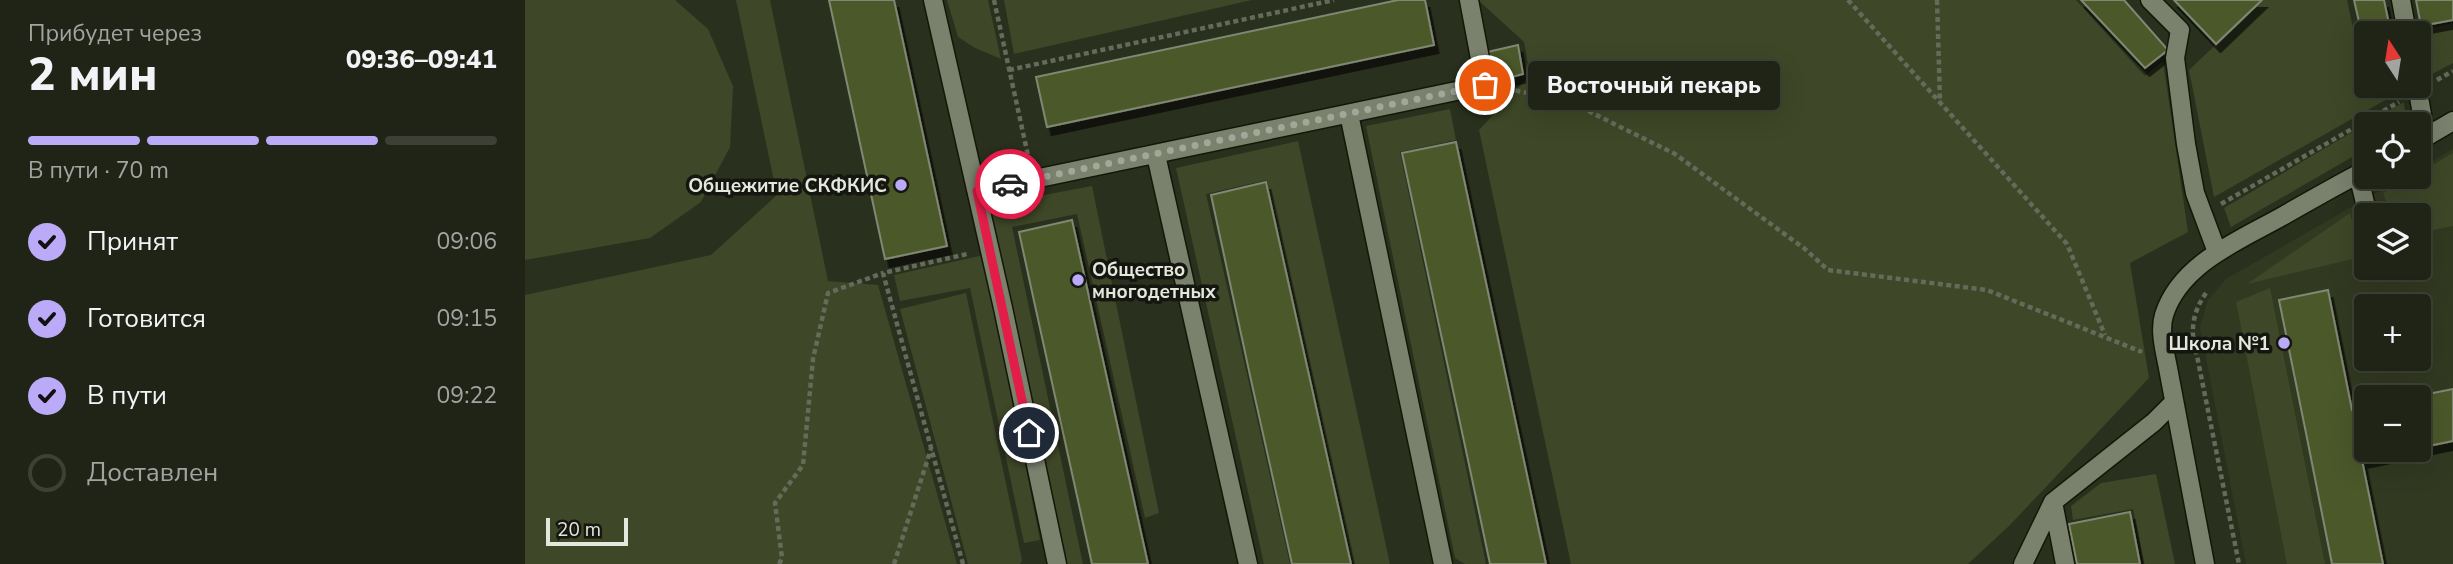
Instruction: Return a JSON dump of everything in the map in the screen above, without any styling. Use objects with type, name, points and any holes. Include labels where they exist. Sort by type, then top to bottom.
[{"type":"street","points":[[933,0],[1057,564]]},
{"type":"street","points":[[977,191],[1485,85],[1469,0]]},
{"type":"street","points":[[2150,0],[2180,30],[2175,58],[2186,144],[2195,193],[2217,252]]},
{"type":"street","points":[[2401,0],[2405,21]]},
{"type":"street","points":[[1349,114],[1443,564]]},
{"type":"street","points":[[2431,134],[2453,121]]},
{"type":"street","points":[[1156,155],[1248,564]]},
{"type":"street","points":[[2205,564],[2168,368],[2163,317],[2173,295],[2193,272],[2217,252],[2354,176]]},
{"type":"street","points":[[2023,564],[2053,502],[2154,422],[2174,402]]},
{"type":"street","points":[[2053,502],[2064,564]]},
{"type":"path","points":[[994,0],[1033,180]]},
{"type":"path","points":[[1009,70],[1334,0]]},
{"type":"path","points":[[1848,0],[2067,244],[2105,336]]},
{"type":"path","points":[[1937,0],[1940,102]]},
{"type":"path","points":[[2431,81],[2453,71]]},
{"type":"path","points":[[1485,85],[1566,100],[1675,154],[1805,249],[1828,270],[1987,290],[2151,355],[2168,368]]},
{"type":"path","points":[[2202,215],[2400,98]]},
{"type":"path","points":[[781,564],[775,503],[803,465],[813,359],[828,293],[883,273],[967,255],[969,242]]},
{"type":"path","points":[[883,273],[963,564]]},
{"type":"path","points":[[2208,290],[2196,310],[2193,329],[2239,564]]},
{"type":"path","points":[[894,564],[931,449]]},
{"type":"shaded area","points":[[525,0],[675,0],[708,29],[733,86],[730,147],[701,202],[650,238],[525,260]]},
{"type":"shaded area","points":[[736,0],[770,0],[828,281],[878,285],[957,564],[525,564],[525,295],[711,255],[777,195]]},
{"type":"shaded area","points":[[947,0],[988,0],[1001,59],[958,37]]},
{"type":"shaded area","points":[[1004,0],[1252,0],[1014,54]]},
{"type":"shaded area","points":[[1478,0],[2076,0],[2145,76],[2163,61],[2188,232],[2130,263],[2149,378],[2009,526],[1968,564],[1571,564],[1479,130],[1530,75],[1524,42]]},
{"type":"shaded area","points":[[2263,0],[2347,0],[2354,33],[2354,98],[2389,98],[2364,112],[2354,112],[2354,118],[2214,197],[2189,70]]},
{"type":"shaded area","points":[[2453,23],[2453,63],[2432,74],[2431,69],[2431,28]]},
{"type":"shaded area","points":[[2404,102],[2405,112],[2387,112]]},
{"type":"shaded area","points":[[1450,109],[1456,140],[1400,152],[1486,564],[1465,564],[1455,558],[1366,126]]},
{"type":"shaded area","points":[[2354,131],[2354,156],[2231,227],[2224,208]]},
{"type":"shaded area","points":[[1298,141],[1390,564],[1353,564],[1267,180],[1206,194],[1290,564],[1264,564],[1176,168]]},
{"type":"shaded area","name":"Школа №1","points":[[2453,149],[2453,564],[2246,564],[2200,327],[2208,300],[2226,279],[2354,206],[2354,280],[2431,280],[2431,203],[2359,203],[2383,189],[2431,189],[2431,162]]},
{"type":"shaded area","points":[[2453,153],[2453,226],[2431,231],[2431,203],[2387,203],[2383,193],[2390,189],[2431,189],[2431,166]]},
{"type":"shaded area","points":[[1092,186],[1159,513],[1145,518],[1077,214],[1012,227],[1083,564],[1063,564],[985,206]]},
{"type":"shaded area","points":[[2350,213],[2354,229],[2354,259],[2247,284]]},
{"type":"shaded area","points":[[984,255],[1040,540],[1024,543],[970,288],[900,301],[894,275]]},
{"type":"shaded area","points":[[2270,288],[2325,564],[2287,564],[2236,302]]},
{"type":"shaded area","points":[[966,293],[1022,560],[1020,564],[968,564],[900,309]]},
{"type":"shaded area","points":[[2156,474],[2175,564],[2144,564],[2133,509],[2073,520],[2071,506],[2101,483]]},
{"type":"building","name":"Общежитие СКФКИС","points":[[829,0],[894,0],[947,246],[885,259]]},
{"type":"building","points":[[1398,0],[1425,0],[1434,45],[1047,127],[1036,77]]},
{"type":"building","points":[[2081,0],[2124,0],[2168,50],[2145,68]]},
{"type":"building","points":[[2174,0],[2262,0],[2216,44]]},
{"type":"building","points":[[2354,0],[2384,0],[2388,21],[2359,21]]},
{"type":"building","points":[[2416,0],[2453,0],[2453,20],[2431,24],[2431,21],[2420,21]]},
{"type":"building","points":[[1518,45],[1523,74],[1489,83],[1483,53]]},
{"type":"building","points":[[1456,142],[1546,564],[1490,564],[1402,153]]},
{"type":"building","points":[[1266,182],[1351,564],[1292,564],[1251,380],[1211,195]]},
{"type":"building","points":[[1072,220],[1148,564],[1092,564],[1019,232]]},
{"type":"building","points":[[2328,290],[2354,410],[2354,462],[2362,462],[2383,564],[2332,564],[2279,300]]},
{"type":"building","points":[[2453,389],[2453,441],[2431,446],[2431,393]]},
{"type":"building","points":[[2130,512],[2140,564],[2077,564],[2069,524]]},
{"type":"way so far","points":[[1010,184],[1485,85]]},
{"type":"place","name":"Восточный пекарь","points":[[1485,85]]},
{"type":"place","name":"Общежитие СКФКИС","points":[[901,185]]},
{"type":"place","name":"Общество многодетных","points":[[1078,280]]},
{"type":"place","name":"Школа №1","points":[[2284,343]]},
{"type":"route","points":[[1010,184],[977,191],[1029,433]]}]
